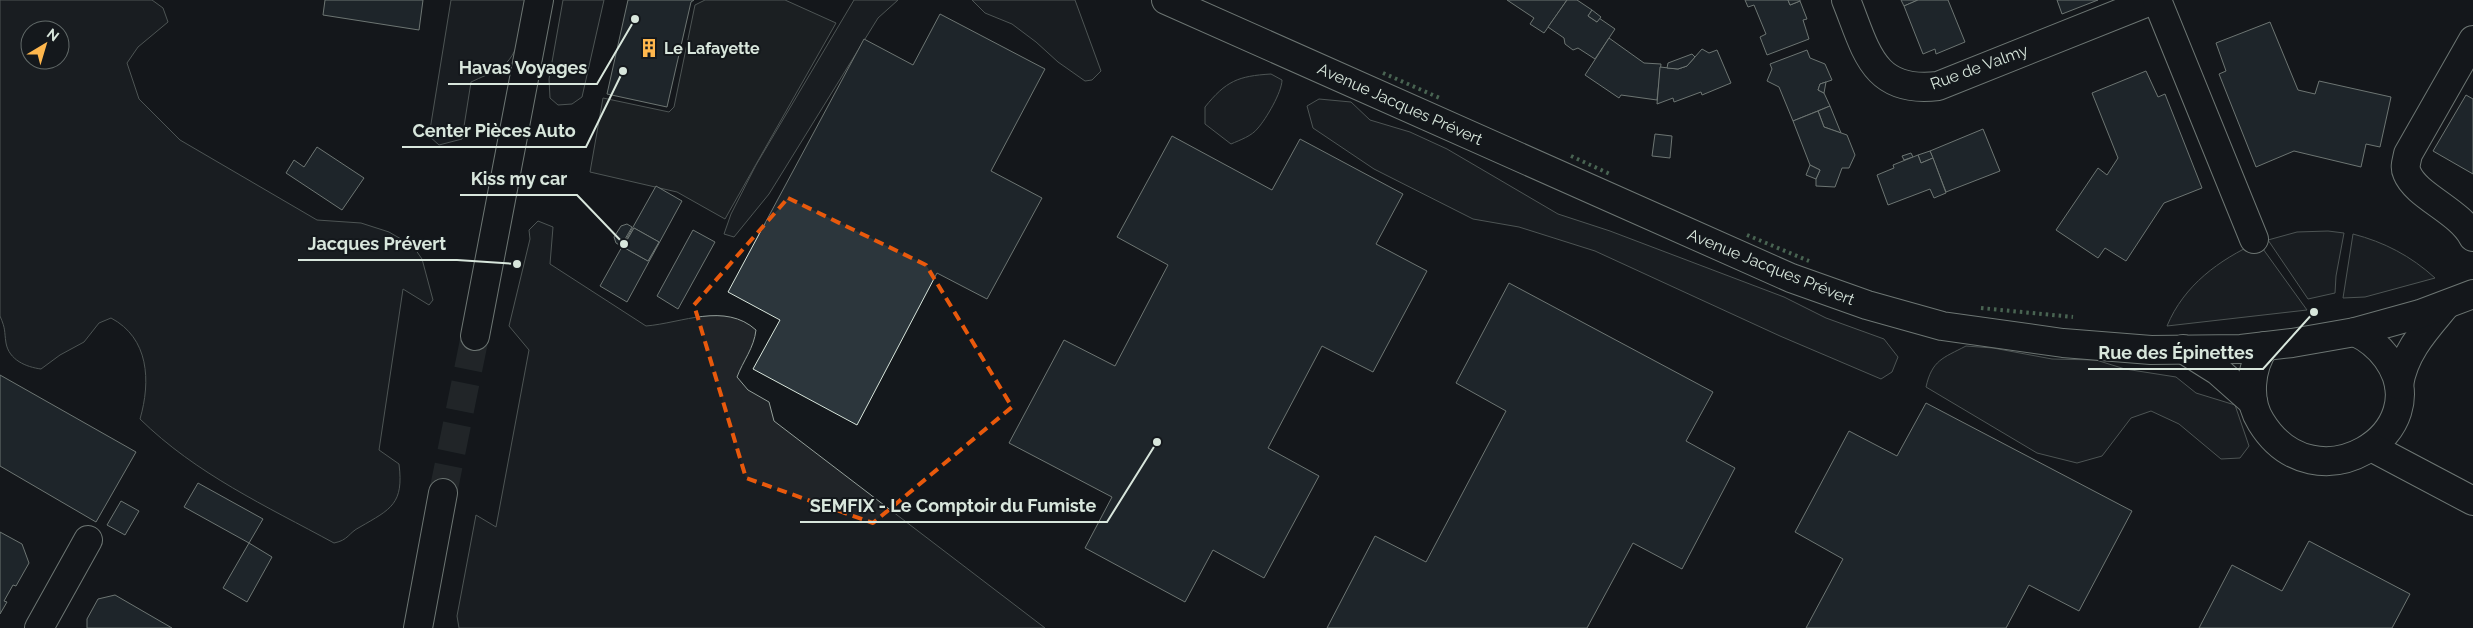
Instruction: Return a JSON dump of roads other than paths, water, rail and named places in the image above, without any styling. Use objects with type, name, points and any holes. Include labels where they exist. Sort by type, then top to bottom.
[{"type":"street","points":[[475,336],[539,0]]},
{"type":"street","name":"Rue de Valmy","points":[[1846,0],[1871,63],[1897,82],[1923,88],[1938,86],[2153,0]]},
{"type":"street","points":[[2157,0],[2254,239]]},
{"type":"street","name":"Avenue Jacques Prévert","points":[[1171,1],[1791,278],[1867,305],[1942,326],[2005,336],[2151,350],[2241,349],[2355,332],[2420,314],[2473,294]]},
{"type":"street","points":[[2473,40],[2408,154],[2406,165],[2407,173],[2415,184],[2458,218],[2469,229],[2473,237]]},
{"type":"street","points":[[2265,346],[2254,369],[2252,386],[2258,418],[2278,445],[2308,460],[2341,460],[2357,456],[2371,447],[2393,422],[2398,406],[2401,373],[2411,350],[2446,304]]},
{"type":"street","points":[[2355,332],[2366,337],[2384,355],[2394,369],[2399,385]]},
{"type":"street","points":[[2183,349],[2218,371],[2254,402]]},
{"type":"street","points":[[2371,447],[2473,501]]},
{"type":"street","points":[[418,628],[443,493]]},
{"type":"street","points":[[39,628],[88,540]]},
{"type":"tunnel","points":[[443,493],[475,336]]},
{"type":"place","name":"Havas Voyages","points":[[635,19]]},
{"type":"place","name":"Le Lafayette","points":[[649,48]]},
{"type":"place","name":"Center Pièces Auto","points":[[623,71]]},
{"type":"place","name":"Kiss my car","points":[[624,244]]},
{"type":"place","name":"Jacques Prévert","points":[[517,264]]},
{"type":"place","name":"Rue des Épinettes","points":[[2314,312]]},
{"type":"place","name":"SEMFIX - Le Comptoir du Fumiste","points":[[1157,442]]}]
